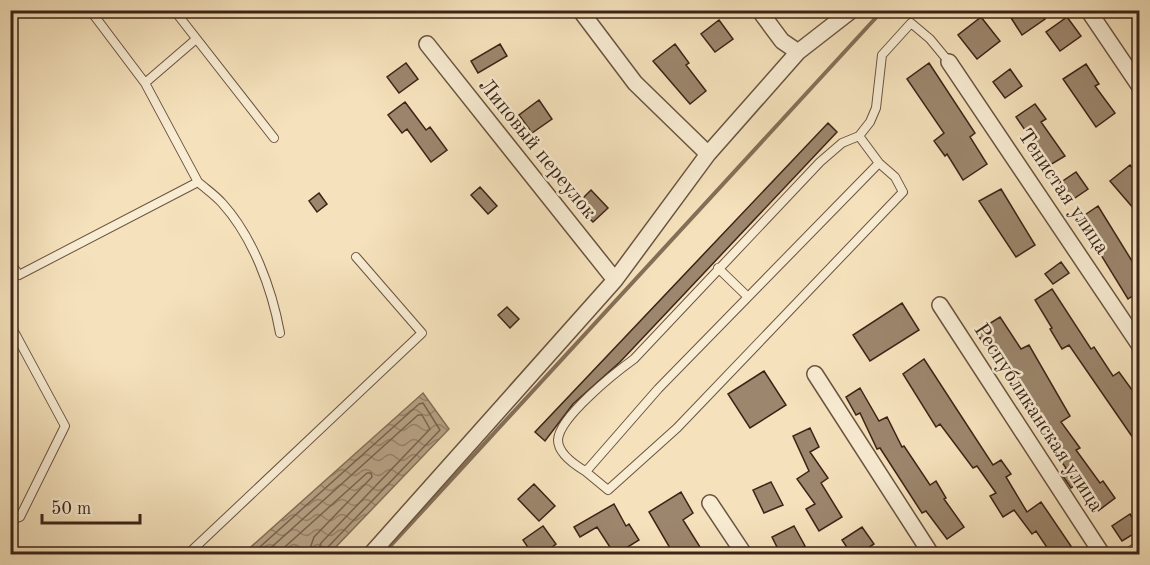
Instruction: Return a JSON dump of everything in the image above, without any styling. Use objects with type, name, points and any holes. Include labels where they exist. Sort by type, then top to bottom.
[{"type":"street","points":[[580,10],[635,83],[708,154]]},
{"type":"street","points":[[759,10],[782,41],[798,52]]},
{"type":"street","points":[[371,555],[615,280],[708,154],[798,52],[852,10]]},
{"type":"street","points":[[1088,10],[1140,87]]},
{"type":"street","name":"Липовый переулок","points":[[427,44],[615,280]]},
{"type":"street","name":"Тенистая улица","points":[[949,62],[1140,346]]},
{"type":"street","name":"Республиканская улица","points":[[940,305],[1102,555]]},
{"type":"street","points":[[815,374],[931,555]]},
{"type":"street","points":[[710,502],[744,555]]},
{"type":"lane","points":[[90,10],[145,83],[198,182],[222,203],[247,239],[275,301],[280,333]]},
{"type":"lane","points":[[174,10],[195,40],[274,138]]},
{"type":"lane","points":[[859,136],[879,163],[895,177],[903,192],[677,428],[608,490],[576,465],[559,447],[558,438],[563,428],[602,382],[634,359],[820,162],[843,143],[859,136],[870,122],[876,108],[882,55],[911,23],[930,39],[949,62]]},
{"type":"lane","points":[[145,83],[195,40]]},
{"type":"lane","points":[[585,471],[658,389],[879,163]]},
{"type":"lane","points":[[10,262],[19,275],[198,182]]},
{"type":"lane","points":[[188,555],[422,333],[357,257]]},
{"type":"lane","points":[[718,268],[748,297]]},
{"type":"lane","points":[[10,324],[65,426],[20,517],[10,520]]},
{"type":"lane","points":[[1125,555],[1140,545]]},
{"type":"water","points":[[423,393],[449,429],[329,554],[243,554]]},
{"type":"building","points":[[1006,10],[1039,10],[1045,19],[1022,35]]},
{"type":"building","points":[[981,17],[1000,41],[977,59],[958,35]]},
{"type":"building","points":[[1067,17],[1081,36],[1060,51],[1046,32]]},
{"type":"building","points":[[719,20],[733,39],[715,52],[701,34]]},
{"type":"building","points":[[500,44],[507,56],[478,73],[471,61]]},
{"type":"building","points":[[675,44],[689,63],[686,65],[706,91],[690,104],[653,61]]},
{"type":"building","points":[[406,63],[418,79],[399,93],[387,77]]},
{"type":"building","points":[[929,63],[975,133],[970,137],[987,164],[963,180],[947,154],[945,156],[934,141],[944,133],[907,79]]},
{"type":"building","points":[[1086,64],[1099,84],[1095,86],[1115,113],[1096,127],[1063,79]]},
{"type":"building","points":[[1010,69],[1022,86],[1005,98],[993,82]]},
{"type":"building","points":[[539,100],[552,119],[532,133],[519,115]]},
{"type":"building","points":[[405,102],[426,130],[430,127],[447,150],[431,162],[407,129],[402,133],[388,115]]},
{"type":"building","points":[[1035,104],[1046,119],[1041,122],[1065,156],[1045,168],[1031,149],[1036,146],[1016,117]]},
{"type":"building","points":[[828,123],[837,132],[620,362],[573,404],[545,441],[535,432]]},
{"type":"building","points":[[1130,165],[1140,177],[1140,216],[1110,181]]},
{"type":"building","points":[[1076,172],[1088,189],[1069,202],[1057,185]]},
{"type":"building","points":[[480,187],[497,206],[488,214],[471,195]]},
{"type":"building","points":[[1001,189],[1035,245],[1016,257],[979,201]]},
{"type":"building","points":[[591,190],[608,208],[593,222],[576,205]]},
{"type":"building","points":[[319,193],[327,204],[317,212],[309,201]]},
{"type":"building","points":[[1098,206],[1140,274],[1140,291],[1128,299],[1079,219]]},
{"type":"building","points":[[1061,262],[1069,273],[1053,284],[1045,274]]},
{"type":"building","points":[[1052,289],[1091,349],[1094,347],[1113,376],[1119,372],[1140,401],[1140,448],[1069,345],[1062,349],[1050,329],[1052,328],[1035,300]]},
{"type":"building","points":[[902,303],[919,330],[870,361],[853,335]]},
{"type":"building","points":[[507,307],[519,319],[510,328],[498,315]]},
{"type":"building","points":[[1000,317],[1021,349],[1029,345],[1070,416],[1061,422],[1080,448],[1076,450],[1100,483],[1103,481],[1115,498],[1098,511],[1078,483],[1071,488],[1060,472],[1066,468],[1051,447],[1056,444],[1037,415],[1039,413],[1020,381],[1015,384],[993,349],[989,352],[976,332]]},
{"type":"building","points":[[924,359],[993,465],[1001,460],[1011,474],[1006,477],[1027,512],[1041,502],[1077,555],[1052,555],[1036,531],[1032,534],[1014,510],[1003,517],[990,496],[996,493],[977,466],[973,468],[940,424],[936,427],[903,374]]},
{"type":"building","points":[[764,371],[786,405],[750,428],[728,394]]},
{"type":"building","points":[[860,388],[879,421],[887,417],[902,447],[904,446],[930,485],[936,481],[946,498],[944,499],[964,527],[947,539],[926,511],[922,513],[880,448],[877,449],[860,413],[856,415],[846,397]]},
{"type":"building","points":[[810,428],[819,447],[810,452],[828,478],[821,483],[842,517],[819,531],[806,509],[815,504],[797,479],[809,471],[793,436]]},
{"type":"building","points":[[771,482],[783,505],[764,513],[753,490]]},
{"type":"building","points":[[534,484],[555,506],[539,521],[518,499]]},
{"type":"building","points":[[681,492],[693,513],[683,520],[705,555],[674,555],[649,512]]},
{"type":"building","points":[[614,504],[626,526],[629,524],[639,540],[615,555],[597,527],[580,537],[574,527]]},
{"type":"building","points":[[1130,514],[1140,530],[1122,541],[1112,526]]},
{"type":"building","points":[[543,526],[556,544],[542,555],[533,555],[523,540]]},
{"type":"building","points":[[794,526],[805,546],[788,555],[781,555],[772,537]]},
{"type":"building","points":[[862,527],[874,544],[857,555],[852,555],[842,540]]},
{"type":"waterway","points":[[383,554],[883,10]]}]
